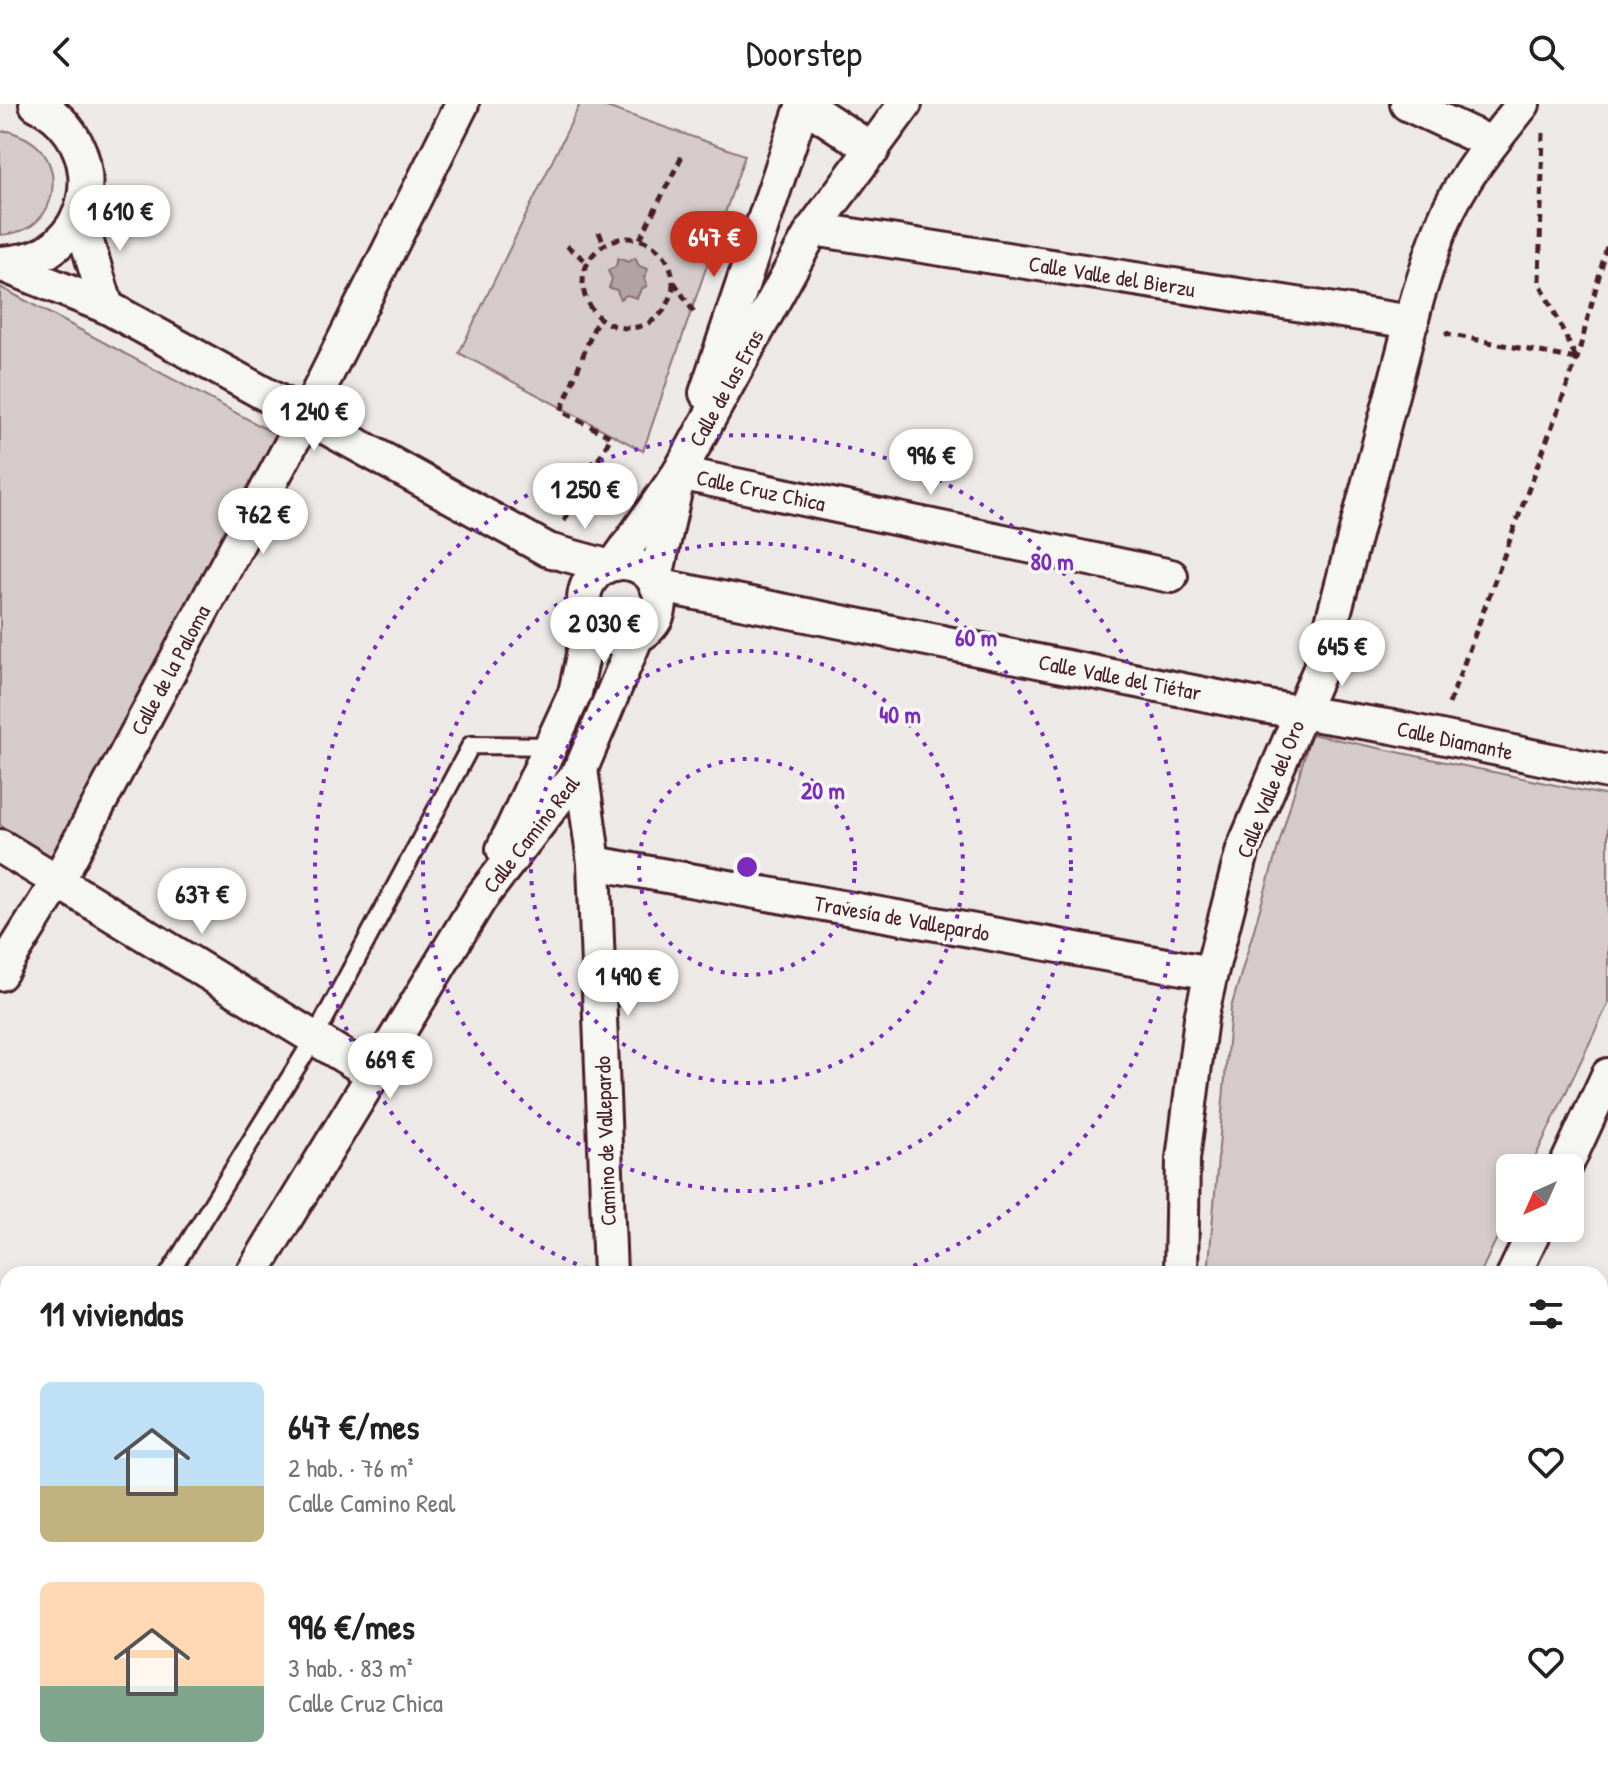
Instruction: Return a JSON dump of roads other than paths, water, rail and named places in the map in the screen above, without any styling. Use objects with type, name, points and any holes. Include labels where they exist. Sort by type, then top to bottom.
[{"type":"street","points":[[0,263],[23,261],[46,252],[65,237],[79,216],[87,192],[86,167],[78,143],[62,113],[36,104]]},
{"type":"street","name":"Calle de la Paloma","points":[[0,974],[58,881],[306,416],[462,104]]},
{"type":"street","points":[[679,473],[611,565],[590,579],[585,590],[585,612],[590,622],[597,630],[616,639],[637,636],[655,620],[660,597],[656,584],[679,473],[803,104],[873,150]]},
{"type":"street","name":"Calle de las Eras","points":[[679,473],[813,229],[905,104]]},
{"type":"street","points":[[1407,104],[1491,143]]},
{"type":"street","name":"Calle Valle del Oro","points":[[1181,1266],[1183,1159],[1201,1018],[1243,849],[1319,671],[1415,309],[1450,207],[1469,174],[1520,108]]},
{"type":"street","points":[[79,216],[107,307]]},
{"type":"street","name":"Calle Valle del Bierzu","points":[[813,229],[1415,309]]},
{"type":"street","points":[[0,263],[107,307],[548,550],[611,565],[638,567],[656,584]]},
{"type":"street","name":"Calle Cruz Chica","points":[[679,473],[1171,576]]},
{"type":"street","points":[[548,550],[585,590]]},
{"type":"street","name":"Calle Valle del Tiétar","points":[[656,584],[1301,712]]},
{"type":"street","name":"Calle Camino Real","points":[[480,899],[575,693],[590,622]]},
{"type":"street","name":"Calle Camino Real","points":[[257,1266],[480,899],[581,769],[637,636]]},
{"type":"street","name":"Calle Diamante","points":[[1301,712],[1393,727],[1608,772]]},
{"type":"street","name":"Camino de Vallepardo","points":[[581,769],[594,863],[610,1266]]},
{"type":"street","points":[[0,846],[373,1074]]},
{"type":"street","name":"Travesía de Vallepardo","points":[[594,863],[1211,973]]},
{"type":"street","points":[[1571,1154],[1608,1075]]},
{"type":"street","points":[[1518,1266],[1529,1242]]},
{"type":"lane","points":[[174,1266],[315,1037],[471,745],[550,746]]}]
